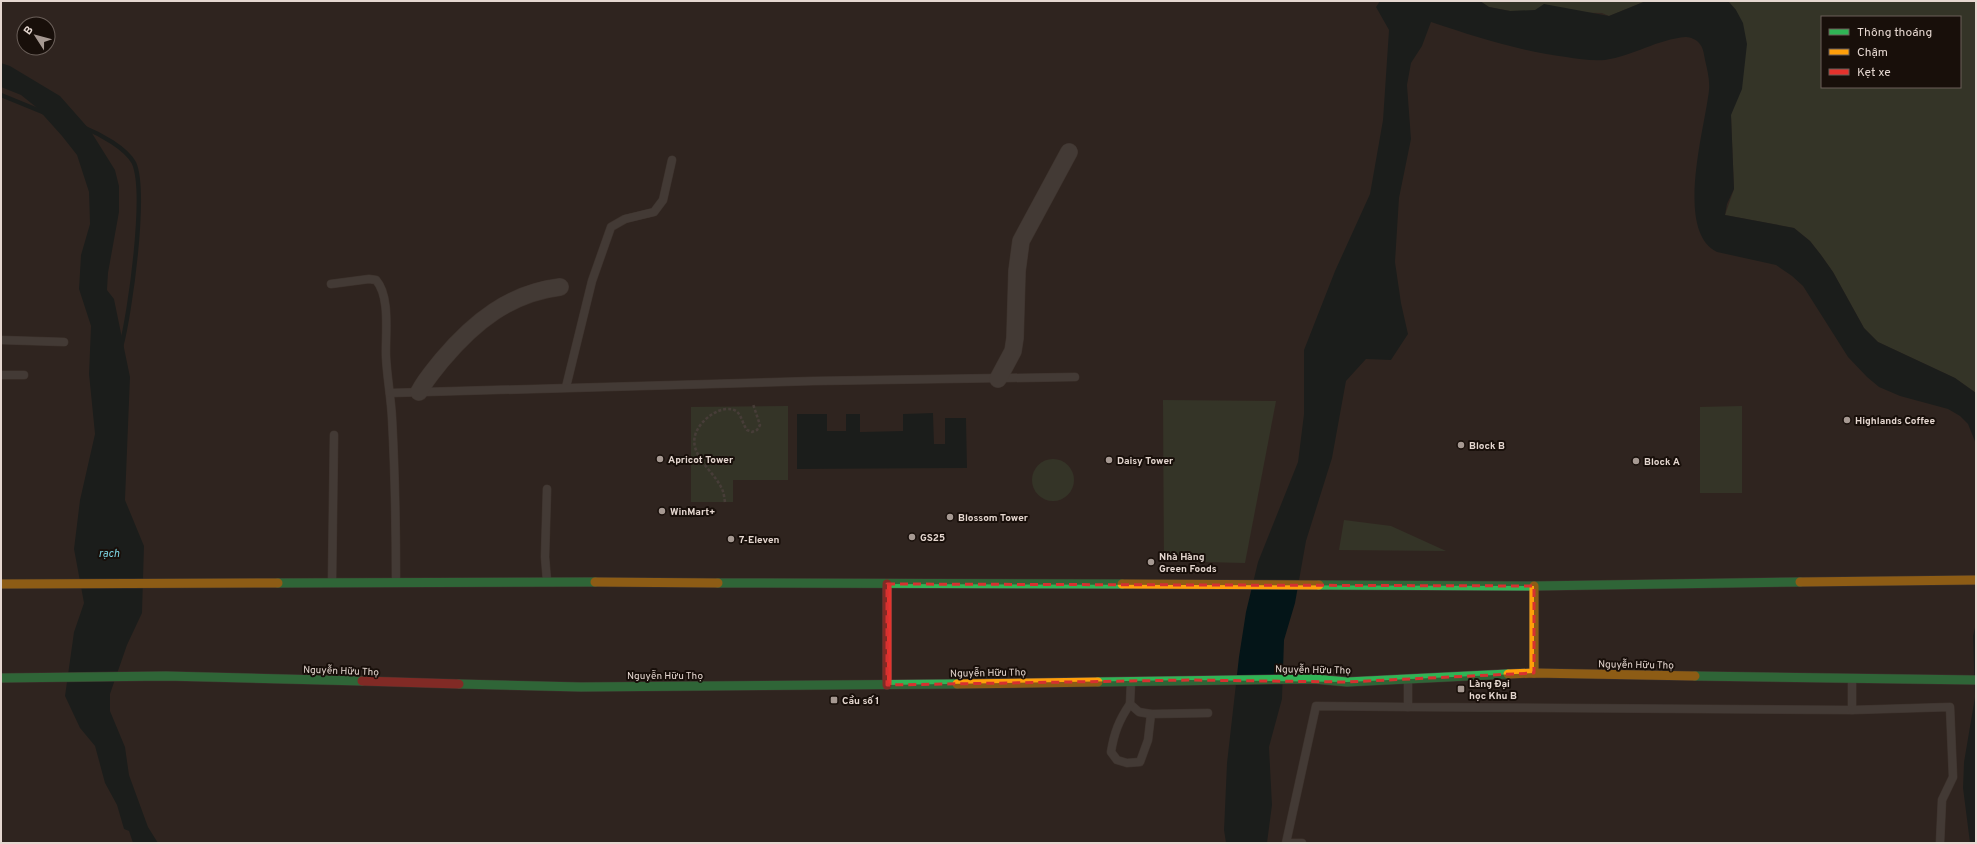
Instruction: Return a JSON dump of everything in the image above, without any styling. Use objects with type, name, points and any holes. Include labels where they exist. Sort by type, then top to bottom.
[{"type":"main road","points":[[1,584],[174,582],[547,582],[1534,586],[1976,580]]},
{"type":"main road","points":[[887,584],[887,685]]},
{"type":"main road","points":[[1534,586],[1534,673]]},
{"type":"main road","name":"Nguyễn Hữu Thọ","points":[[1,678],[166,676],[581,686],[887,685],[1314,679],[1346,682],[1534,673],[1976,680]]},
{"type":"street","points":[[998,379],[1013,351],[1017,271],[1021,241],[1069,152]]},
{"type":"street","points":[[418,392],[424,382],[468,331],[491,312],[513,300],[542,289],[560,287]]},
{"type":"lane","points":[[566,387],[592,281],[611,227],[625,219],[654,212],[663,200],[672,160]]},
{"type":"lane","points":[[331,284],[369,279],[376,280],[379,283],[384,300],[386,317],[386,358],[390,393],[396,489],[396,583]]},
{"type":"lane","points":[[1,340],[64,342]]},
{"type":"lane","points":[[1,376],[24,375]]},
{"type":"lane","points":[[390,393],[566,387],[1075,377]]},
{"type":"lane","points":[[332,582],[334,435]]},
{"type":"lane","points":[[547,489],[545,557],[547,582]]},
{"type":"lane","points":[[1852,679],[1852,710]]},
{"type":"lane","points":[[1408,680],[1408,707]]},
{"type":"lane","points":[[1131,681],[1130,704],[1119,720],[1114,735],[1111,752],[1117,760],[1127,763],[1140,762],[1148,740],[1151,714]]},
{"type":"lane","points":[[1130,704],[1139,712],[1151,714],[1208,713]]},
{"type":"lane","points":[[1302,843],[1286,843],[1316,706],[1852,710],[1950,707],[1952,777],[1942,800],[1940,843]]},
{"type":"path","points":[[725,502],[722,488],[697,453],[695,443],[696,434],[706,418],[713,413],[727,409],[734,409],[740,413],[747,430],[752,432],[756,430],[760,424],[753,404]]},
{"type":"highlighted area","points":[[887,584],[1534,586],[1534,673],[1347,682],[1190,680],[887,685]]},
{"type":"green space","points":[[1480,1],[1646,1],[1609,16],[1602,13],[1510,11],[1489,7]]},
{"type":"green space","points":[[1728,1],[1976,1],[1976,393],[1955,378],[1878,342],[1864,328],[1833,272],[1821,255],[1810,241],[1794,228],[1725,215],[1734,189],[1731,115],[1736,10]]},
{"type":"green space","points":[[1163,400],[1276,401],[1245,563],[1164,561]]},
{"type":"green space","points":[[788,406],[788,480],[733,480],[733,502],[691,502],[691,407]]},
{"type":"green space","points":[[1742,406],[1742,493],[1700,493],[1700,407]]},
{"type":"green space","points":[[1053,459],[1068,465],[1074,480],[1068,495],[1053,501],[1038,495],[1032,480],[1038,465]]},
{"type":"green space","points":[[1344,520],[1391,526],[1446,551],[1339,550]]},
{"type":"water","points":[[1380,1],[1480,1],[1489,7],[1510,11],[1535,10],[1544,4],[1609,16],[1646,1],[1728,1],[1736,10],[1743,23],[1747,44],[1742,89],[1731,115],[1734,189],[1727,204],[1725,215],[1794,228],[1810,241],[1833,272],[1864,328],[1878,342],[1955,378],[1976,393],[1976,444],[1968,424],[1960,416],[1948,409],[1900,396],[1879,387],[1867,377],[1848,357],[1803,286],[1792,276],[1776,265],[1717,252],[1704,241],[1697,223],[1695,177],[1709,82],[1703,51],[1697,41],[1688,37],[1676,38],[1615,58],[1590,60],[1514,47],[1431,22],[1422,46],[1411,63],[1407,85],[1411,139],[1399,198],[1395,262],[1401,303],[1408,334],[1391,360],[1366,359],[1346,381],[1332,458],[1306,541],[1295,603],[1284,640],[1282,699],[1269,747],[1272,805],[1267,843],[1226,843],[1224,830],[1227,763],[1239,657],[1246,612],[1258,562],[1298,462],[1304,414],[1304,350],[1335,271],[1370,194],[1383,120],[1389,30],[1376,7]]},
{"type":"water","name":"rạch","points":[[1,63],[10,66],[60,96],[90,130],[115,170],[119,186],[119,212],[108,273],[107,290],[114,299],[130,377],[125,500],[144,546],[142,613],[127,645],[110,694],[110,711],[125,747],[129,775],[148,827],[158,843],[133,843],[129,831],[124,829],[117,805],[105,783],[95,746],[80,728],[65,696],[74,632],[84,603],[74,549],[80,500],[95,434],[89,374],[91,326],[79,289],[81,255],[90,224],[89,192],[77,155],[62,136],[36,107],[21,95],[1,87]]},
{"type":"water","points":[[933,413],[934,444],[945,444],[945,418],[966,418],[967,468],[797,469],[797,414],[827,414],[827,431],[846,431],[846,414],[860,414],[860,432],[903,431],[903,414]]},
{"type":"water","points":[[1976,623],[1976,843],[1970,843],[1963,788],[1964,762],[1975,697],[1973,636]]},
{"type":"waterway","points":[[1,95],[45,113]]},
{"type":"waterway","points":[[85,128],[105,138],[125,152],[134,163],[138,178],[139,200],[136,254],[129,308],[121,347]]},
{"type":"traffic: fast","points":[[278,583],[595,582]]},
{"type":"traffic: fast","points":[[1319,585],[1534,586],[1800,582]]},
{"type":"traffic: fast","points":[[718,583],[1122,584]]},
{"type":"traffic: fast","points":[[1098,682],[1314,679],[1347,682],[1508,674]]},
{"type":"traffic: fast","points":[[1,678],[166,676],[362,681]]},
{"type":"traffic: fast","points":[[1695,676],[1976,680]]},
{"type":"traffic: fast","points":[[459,684],[581,687],[957,684]]},
{"type":"traffic: slow","points":[[1800,582],[1976,580]]},
{"type":"traffic: slow","points":[[595,582],[718,583]]},
{"type":"traffic: slow","points":[[1,584],[278,583]]},
{"type":"traffic: slow","points":[[1122,584],[1319,585]]},
{"type":"traffic: slow","points":[[1534,586],[1534,673]]},
{"type":"traffic: slow","points":[[1508,674],[1534,673],[1695,676]]},
{"type":"traffic: slow","points":[[957,684],[1098,682]]},
{"type":"traffic: jam","points":[[887,584],[887,685]]},
{"type":"traffic: jam","points":[[362,681],[459,684]]},
{"type":"place","name":"Highlands Coffee","points":[[1847,420]]},
{"type":"place","name":"Block B","points":[[1461,445]]},
{"type":"place","name":"Apricot Tower","points":[[660,459]]},
{"type":"place","name":"Daisy Tower","points":[[1109,460]]},
{"type":"place","name":"Block A","points":[[1636,461]]},
{"type":"place","name":"WinMart+","points":[[662,511]]},
{"type":"place","name":"Blossom Tower","points":[[950,517]]},
{"type":"place","name":"GS25","points":[[912,537]]},
{"type":"place","name":"7-Eleven","points":[[731,539]]},
{"type":"place","name":"Nhà Hàng Green Foods","points":[[1151,562]]},
{"type":"place","name":"Làng Đại học Khu B","points":[[1461,689]]},
{"type":"place","name":"Cầu số 1","points":[[834,700]]}]
